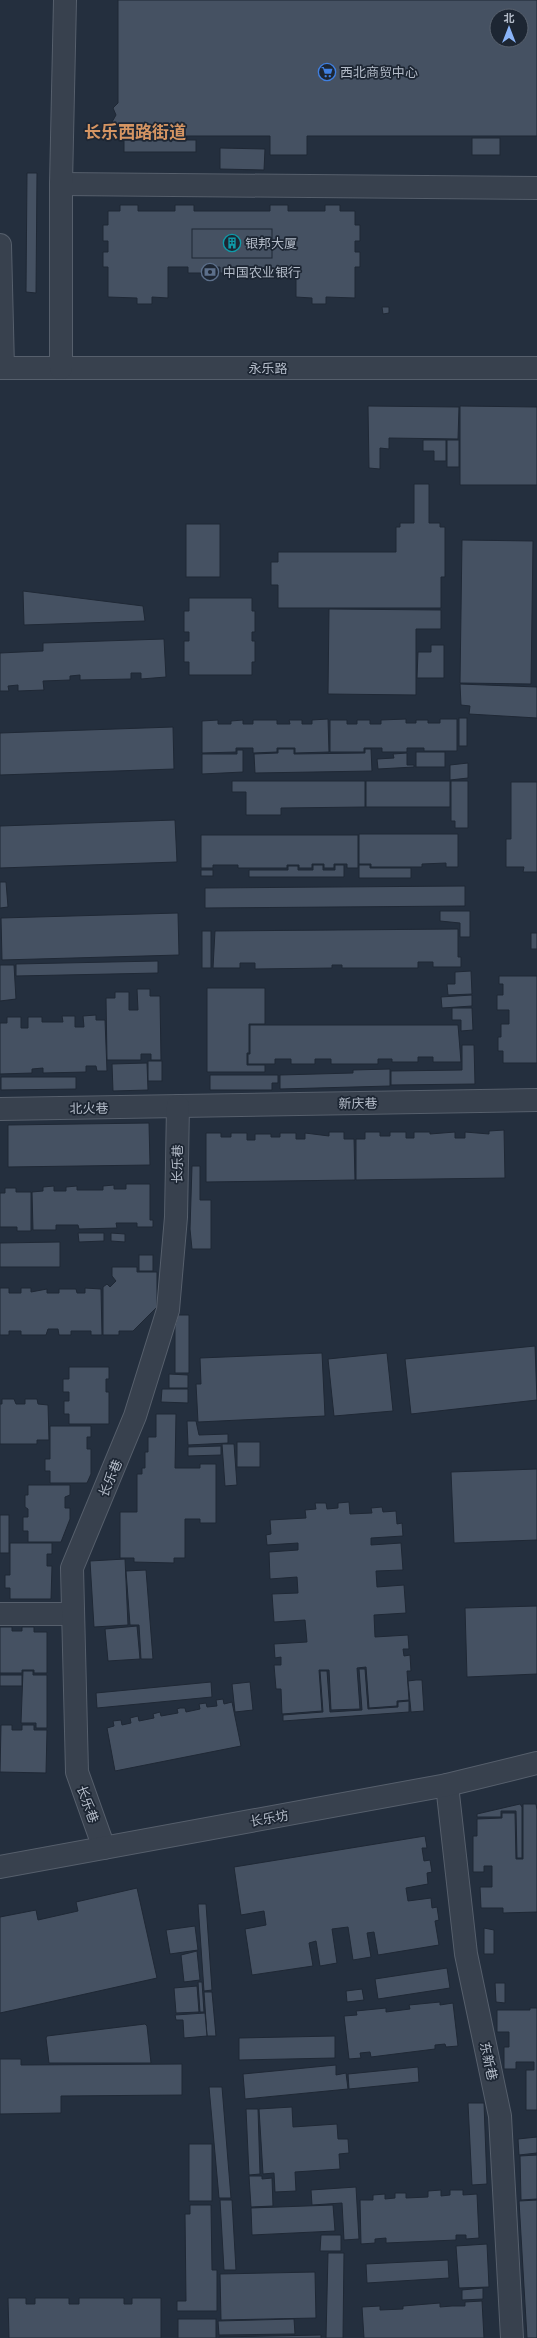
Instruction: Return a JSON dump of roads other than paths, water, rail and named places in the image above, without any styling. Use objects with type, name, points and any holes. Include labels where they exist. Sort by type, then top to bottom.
[{"type":"street","points":[[61,368],[61,184],[64,0]]},
{"type":"street","points":[[61,184],[537,188]]},
{"type":"street","points":[[0,245],[2,368]]},
{"type":"street","name":"永乐路","points":[[2,368],[537,368]]},
{"type":"street","name":"新庆巷","points":[[178,1106],[537,1100]]},
{"type":"street","name":"北火巷","points":[[0,1109],[178,1106]]},
{"type":"street","name":"长乐巷","points":[[104,1848],[77,1772],[72,1568],[135,1416],[168,1310],[176,1217],[178,1106]]},
{"type":"street","points":[[0,1614],[73,1614]]},
{"type":"street","name":"长乐坊","points":[[0,1867],[447,1785],[537,1763]]},
{"type":"street","name":"东新巷","points":[[447,1785],[466,1954],[500,2116],[512,2338]]},
{"type":"place","name":"西北商贸中心","points":[[327,72]]},
{"type":"place","name":"银邦大厦","points":[[232,243]]},
{"type":"place","name":"中国农业银行","points":[[210,272]]},
{"type":"district","name":"长乐西路街道","points":[[135,132]]}]
